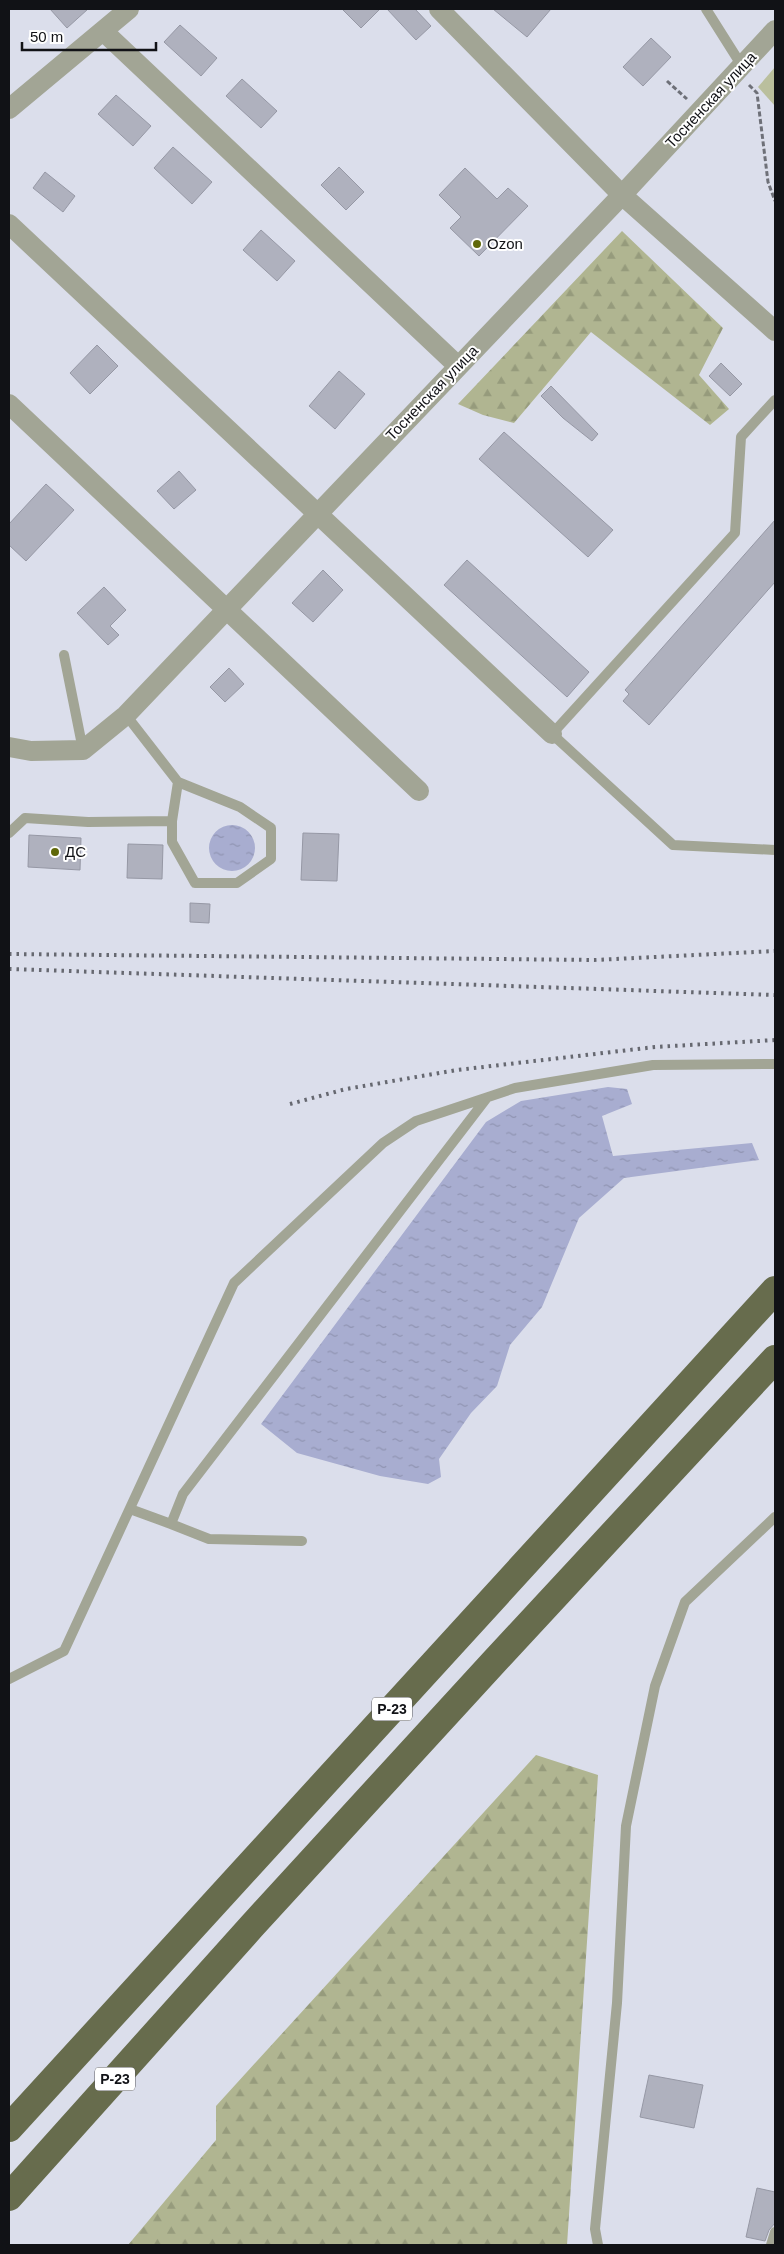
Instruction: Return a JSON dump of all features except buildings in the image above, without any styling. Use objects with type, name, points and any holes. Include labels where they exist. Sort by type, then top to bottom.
[{"type":"highway","name":"Р-23","points":[[9,2128],[775,1290]]},
{"type":"highway","name":"Р-23","points":[[9,2197],[405,1758],[775,1360]]},
{"type":"street","points":[[9,109],[129,9]]},
{"type":"street","points":[[439,9],[622,195],[775,331]]},
{"type":"street","points":[[103,30],[458,366]]},
{"type":"street","name":"Тосненская улица","points":[[83,750],[126,716],[622,195],[745,75],[775,30]]},
{"type":"street","points":[[9,224],[552,734]]},
{"type":"street","points":[[9,404],[419,791]]},
{"type":"street","points":[[9,747],[31,751],[83,750]]},
{"type":"lane","points":[[706,9],[745,75]]},
{"type":"lane","points":[[775,400],[741,437],[735,533],[552,734],[673,845],[775,850]]},
{"type":"lane","points":[[64,655],[83,750]]},
{"type":"lane","points":[[126,716],[178,782],[240,807],[271,828],[271,859],[237,883],[195,883],[172,842],[172,821],[178,782]]},
{"type":"lane","points":[[9,833],[25,818],[88,822],[172,821]]},
{"type":"lane","points":[[9,1679],[64,1651],[234,1283],[383,1143],[416,1121],[515,1088],[653,1065],[775,1064]]},
{"type":"lane","points":[[171,1524],[183,1494],[486,1098]]},
{"type":"lane","points":[[130,1509],[209,1539],[302,1541]]},
{"type":"lane","points":[[598,2245],[595,2229],[617,2003],[626,1826],[655,1686],[685,1602],[775,1517]]},
{"type":"lane","points":[[771,2245],[775,2232]]},
{"type":"path","points":[[745,75],[757,93],[768,182],[775,201]]},
{"type":"path","points":[[668,81],[684,96]]},
{"type":"green space","points":[[775,67],[775,106],[758,87]]},
{"type":"green space","points":[[622,231],[723,328],[699,375],[729,409],[710,425],[591,332],[514,423],[483,415],[458,404]]},
{"type":"green space","points":[[536,1755],[598,1775],[567,2245],[128,2245],[216,2140],[216,2106]]},
{"type":"water","points":[[227,825],[237,825],[251,835],[255,848],[251,861],[245,867],[237,871],[227,871],[213,861],[209,853],[209,843],[219,829]]},
{"type":"water","points":[[608,1087],[627,1089],[632,1104],[602,1116],[613,1156],[752,1143],[759,1160],[624,1178],[579,1218],[542,1307],[510,1345],[497,1386],[471,1413],[439,1459],[441,1477],[428,1484],[380,1476],[297,1453],[261,1424],[486,1122],[521,1101]]},
{"type":"railway","points":[[9,954],[594,960],[775,951]]},
{"type":"railway","points":[[9,969],[775,995]]},
{"type":"railway","points":[[290,1104],[346,1089],[457,1070],[655,1047],[775,1040]]},
{"type":"place","name":"Ozon","points":[[477,244]]},
{"type":"place","name":"ДС","points":[[55,852]]}]
